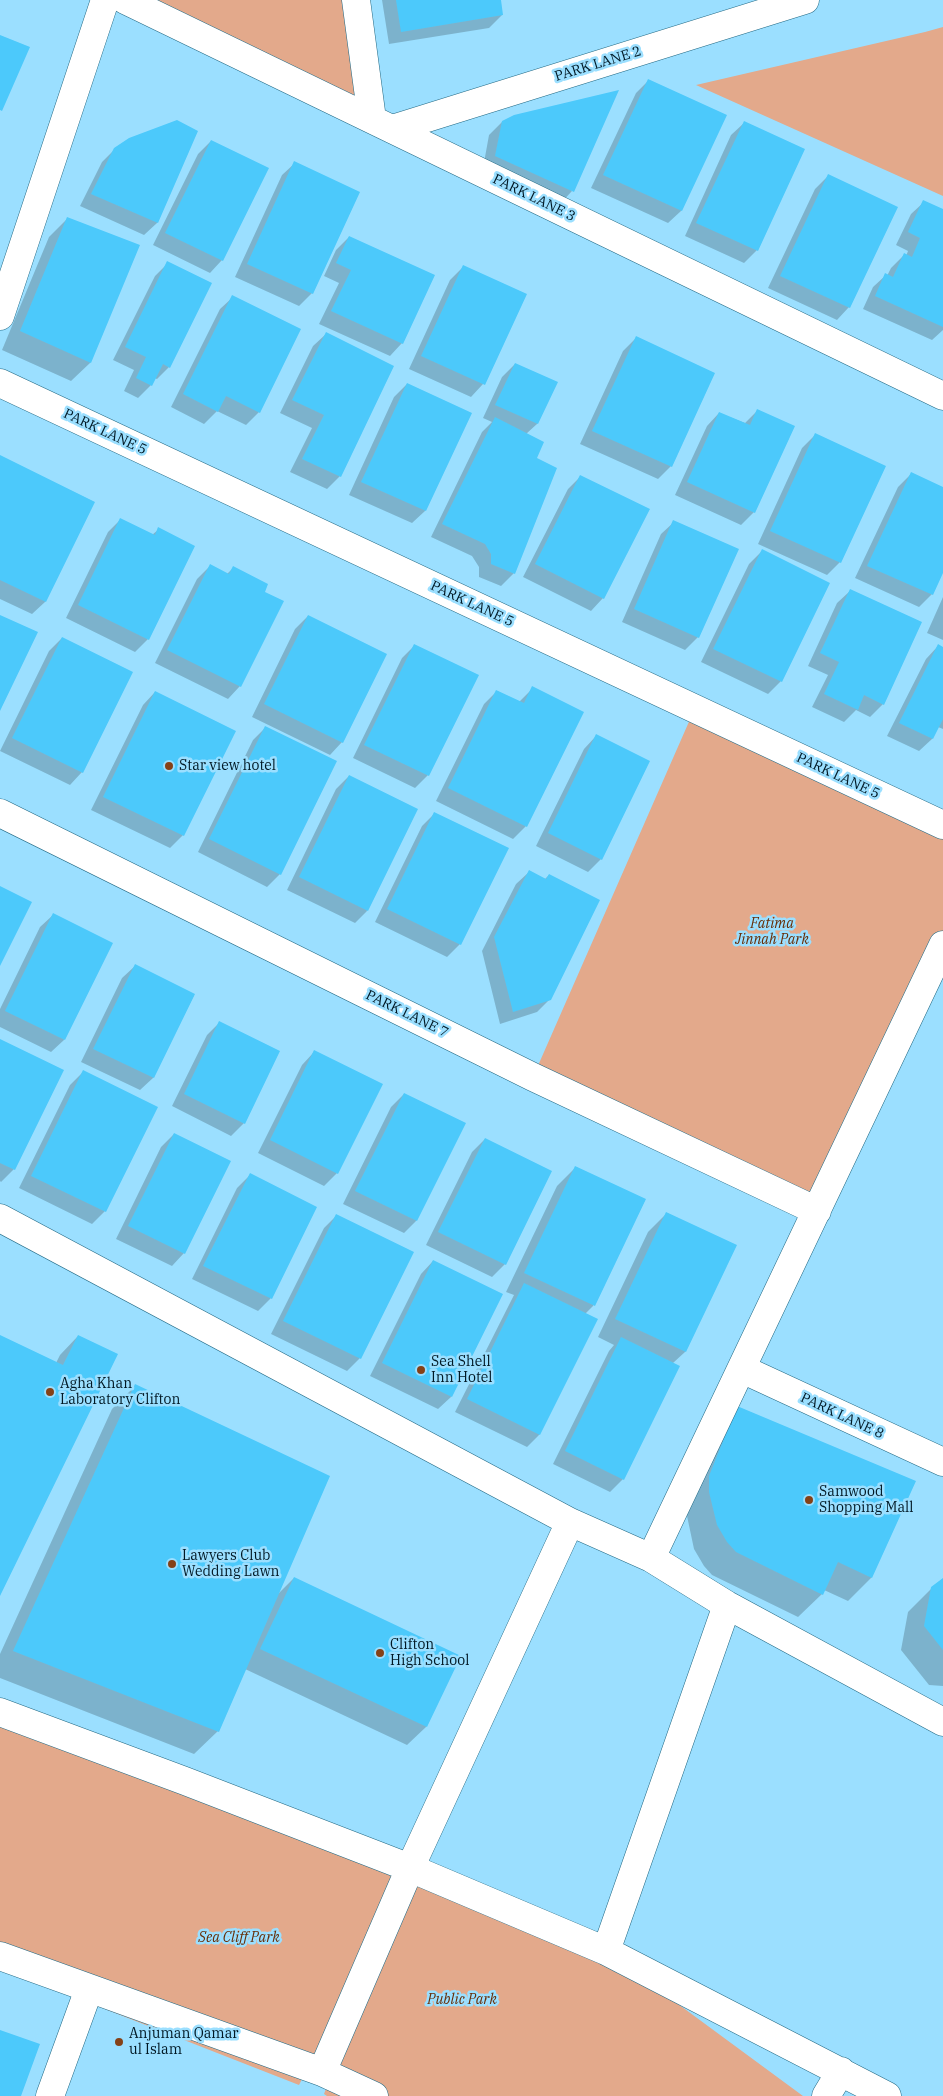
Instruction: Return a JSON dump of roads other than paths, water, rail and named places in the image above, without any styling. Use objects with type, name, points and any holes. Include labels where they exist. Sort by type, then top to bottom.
[{"type":"street","points":[[0,316],[105,0]]},
{"type":"street","name":"PARK LANE 3","points":[[125,0],[943,396]]},
{"type":"street","points":[[356,0],[382,124]]},
{"type":"street","name":"PARK LANE 2","points":[[382,124],[805,0]]},
{"type":"street","name":"PARK LANE 5","points":[[0,383],[943,825]]},
{"type":"street","name":"PARK LANE 7","points":[[0,813],[533,1077],[817,1211]]},
{"type":"street","points":[[651,1558],[943,945]]},
{"type":"street","points":[[0,1218],[570,1522],[651,1558],[727,1605],[943,1722]]},
{"type":"street","name":"PARK LANE 8","points":[[742,1369],[943,1462]]},
{"type":"street","points":[[322,2072],[410,1868],[570,1522]]},
{"type":"street","points":[[606,1951],[727,1605]]},
{"type":"street","points":[[0,1712],[410,1868],[606,1951],[887,2096]]},
{"type":"street","points":[[0,1956],[322,2072],[374,2096]]},
{"type":"street","points":[[50,2096],[89,1989]]},
{"type":"street","points":[[826,2096],[841,2072]]},
{"type":"place","name":"Star view hotel","points":[[169,766]]},
{"type":"place","name":"Sea Shell Inn Hotel","points":[[421,1370]]},
{"type":"place","name":"Agha Khan Laboratory Clifton","points":[[50,1392]]},
{"type":"place","name":"Samwood Shopping Mall","points":[[809,1500]]},
{"type":"place","name":"Lawyers Club Wedding Lawn","points":[[172,1564]]},
{"type":"place","name":"Clifton High School","points":[[380,1653]]},
{"type":"place","name":"Anjuman Qamar ul Islam","points":[[119,2042]]},
{"type":"park label","name":"Fatima Jinnah Park","points":[[772,932]]},
{"type":"park label","name":"Sea Cliff Park","points":[[239,1938]]},
{"type":"park label","name":"Public Park","points":[[462,2000]]}]
